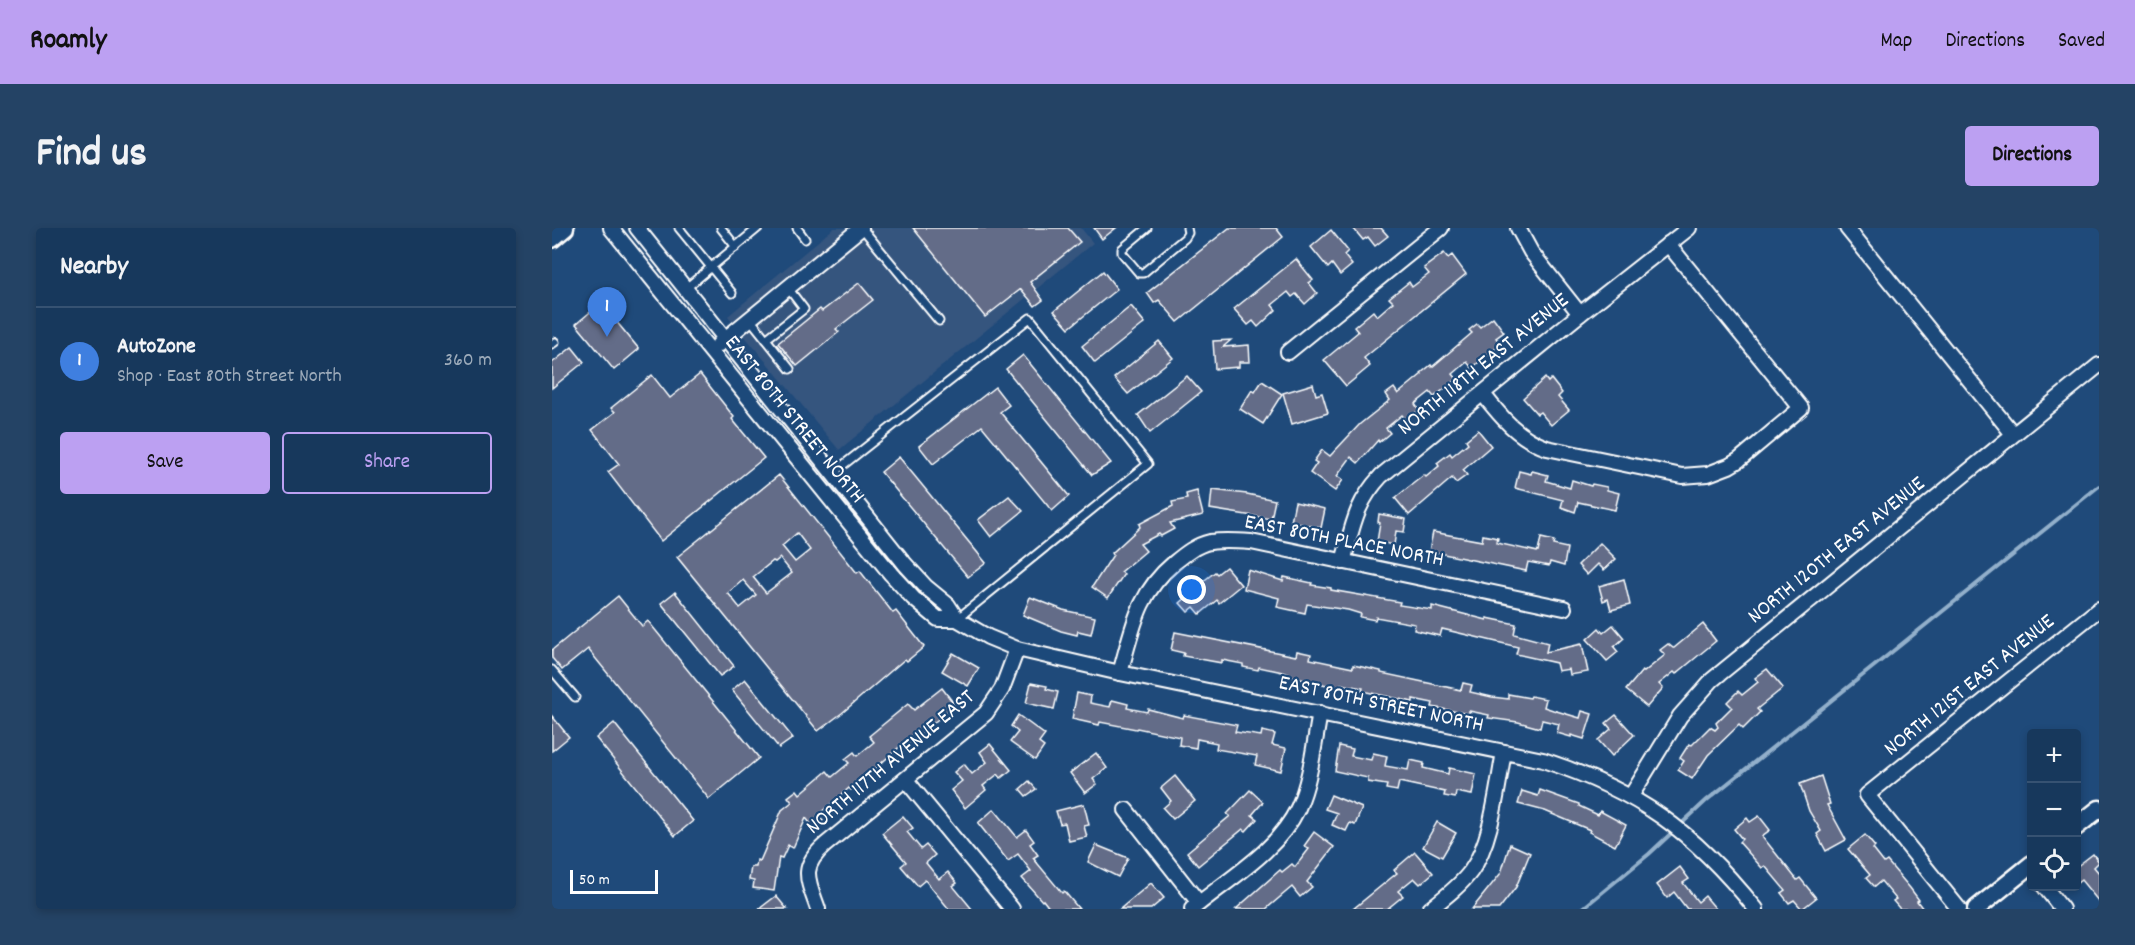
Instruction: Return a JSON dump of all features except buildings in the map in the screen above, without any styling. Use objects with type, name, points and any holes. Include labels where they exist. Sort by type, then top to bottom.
[{"type":"street","points":[[552,239],[565,228]]},
{"type":"street","name":"EAST 80TH STREET NORTH","points":[[611,228],[891,574],[913,598],[938,619],[957,620],[988,637],[1017,649],[1543,760],[1576,771],[1631,796],[1667,819],[1692,839],[1730,877],[1756,909]]},
{"type":"street","name":"EAST 80TH STREET NORTH","points":[[637,228],[905,564],[926,587],[948,605],[957,620]]},
{"type":"street","points":[[710,350],[862,228]]},
{"type":"street","points":[[1288,352],[1441,228]]},
{"type":"street","points":[[1518,228],[1531,252],[1580,314]]},
{"type":"street","name":"NORTH 118TH EAST AVENUE","points":[[1343,562],[1357,511],[1372,486],[1393,466],[1689,228]]},
{"type":"street","points":[[1847,228],[2013,435]]},
{"type":"street","points":[[1483,394],[1512,428],[1535,444],[1682,476],[1708,474],[1729,466],[1801,408],[1668,244]]},
{"type":"street","name":"NORTH 120TH EAST AVENUE","points":[[1631,796],[1680,716],[1712,680],[2099,365]]},
{"type":"street","name":"EAST 80TH PLACE NORTH","points":[[1120,672],[1143,598],[1160,575],[1195,548],[1209,542],[1251,542],[1564,608]]},
{"type":"street","name":"NORTH 121ST EAST AVENUE","points":[[1959,909],[1867,795],[2099,609]]},
{"type":"street","name":"NORTH 117TH AVENUE EAST","points":[[818,909],[806,875],[808,866],[817,852],[986,713],[1002,689],[1017,649]]},
{"type":"street","points":[[1126,810],[1195,906],[1269,848],[1292,819],[1304,792],[1320,713]]},
{"type":"street","points":[[1430,909],[1462,882],[1484,847],[1504,752]]},
{"type":"street","points":[[906,780],[1012,909]]},
{"type":"street","points":[[2081,823],[2099,808]]},
{"type":"street","points":[[1976,909],[2027,869]]},
{"type":"street","points":[[2048,891],[2062,909]]},
{"type":"lane","points":[[679,228],[732,293]]},
{"type":"lane","points":[[721,228],[736,247]]},
{"type":"lane","points":[[685,289],[759,228]]},
{"type":"lane","points":[[797,228],[805,239]]},
{"type":"lane","points":[[862,228],[939,321]]},
{"type":"lane","points":[[1147,228],[1122,249],[1122,253],[1139,273],[1143,273],[1185,238],[1188,233],[1187,228]]},
{"type":"lane","points":[[766,339],[804,309],[788,288]]},
{"type":"lane","points":[[833,473],[1030,318],[1148,464],[957,620]]},
{"type":"lane","points":[[750,319],[790,369]]},
{"type":"lane","points":[[552,670],[575,697]]},
{"type":"shaded area","points":[[834,228],[1081,228],[1093,243],[839,450],[728,316]]},
{"type":"waterway","points":[[1582,909],[1649,854],[1707,800],[2099,486]]},
{"type":"place","name":"AutoZone","points":[[607,337]]}]
